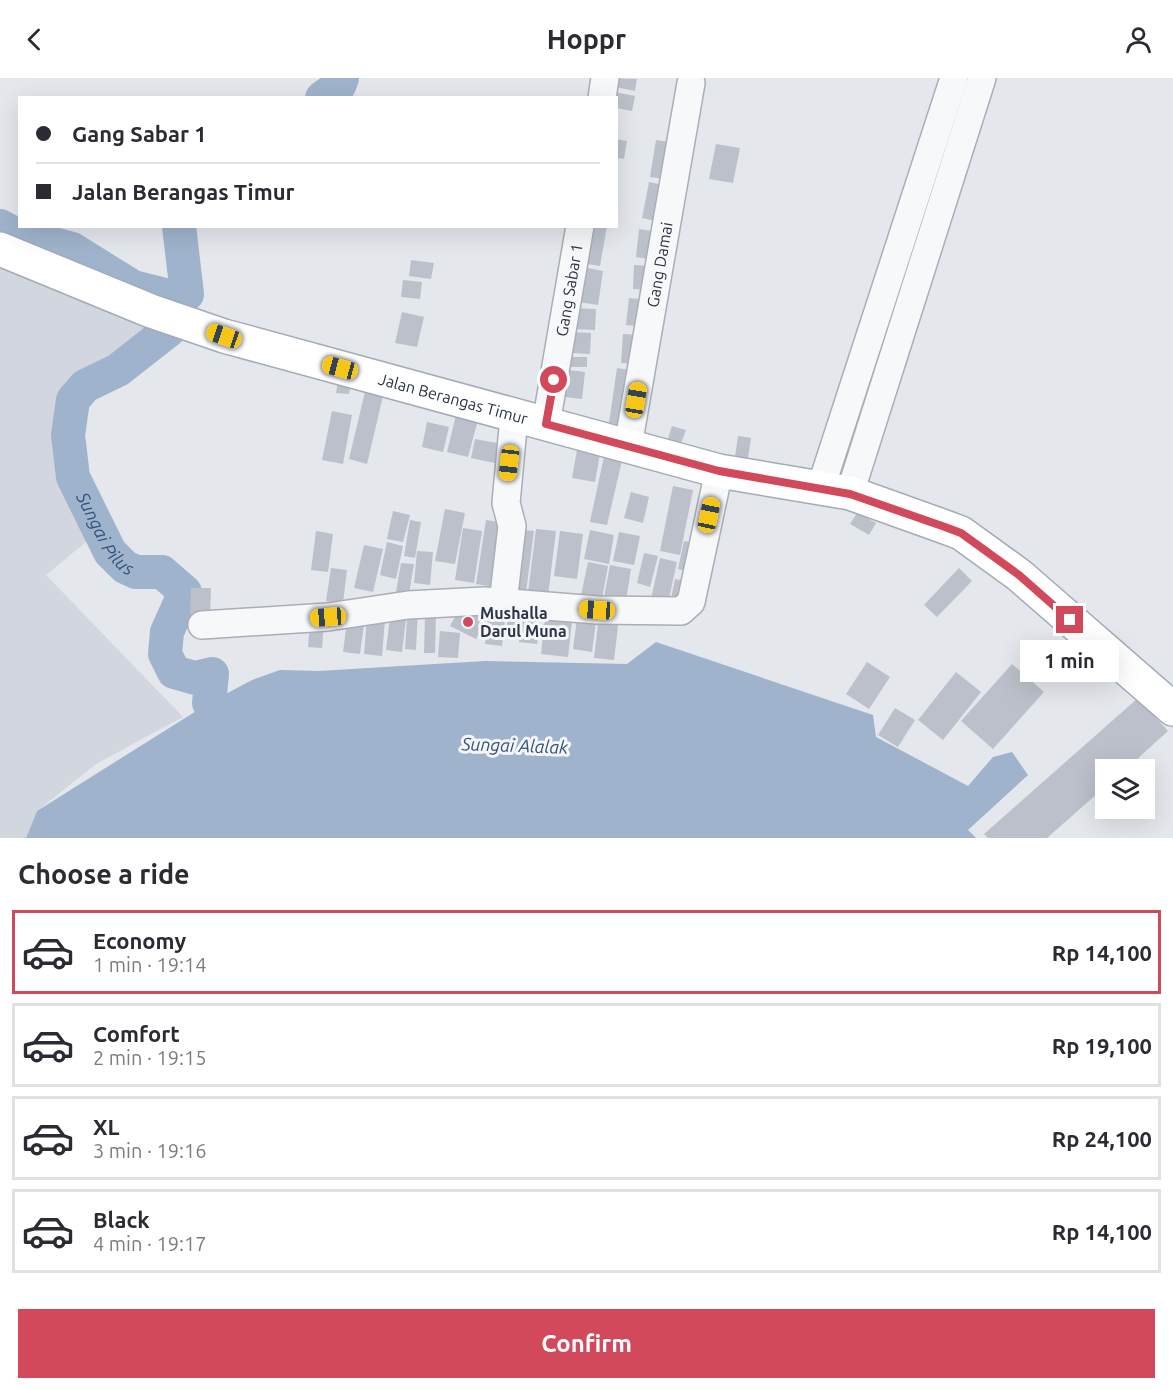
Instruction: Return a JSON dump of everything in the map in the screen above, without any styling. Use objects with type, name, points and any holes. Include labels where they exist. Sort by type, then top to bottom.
[{"type":"main road","name":"Jalan Berangas Timur","points":[[0,249],[150,311],[224,336],[514,417],[719,471],[835,490],[961,533],[1019,575],[1173,709]]},
{"type":"street","points":[[602,96],[605,78]]},
{"type":"street","points":[[835,490],[854,386],[954,78]]},
{"type":"street","points":[[835,490],[882,393],[982,78]]},
{"type":"street","name":"Gang Damai","points":[[628,446],[691,82]]},
{"type":"street","name":"Gang Sabar 1","points":[[546,424],[580,228]]},
{"type":"street","points":[[854,386],[882,393]]},
{"type":"street","points":[[503,603],[512,526],[506,503],[514,417]]},
{"type":"street","points":[[202,625],[328,617],[408,605],[503,603],[597,610],[666,611],[687,608],[691,602],[719,471]]},
{"type":"shaded area","points":[[0,261],[169,330],[73,383],[57,417],[59,477],[87,541],[46,575],[183,717],[96,764],[37,811],[26,838],[0,838]]},
{"type":"water","name":"Sungai Alalak","points":[[656,642],[873,715],[876,737],[968,786],[993,757],[1012,752],[1028,775],[968,830],[976,838],[26,838],[37,811],[209,703],[252,680],[280,670],[318,671],[485,661],[627,664]]},
{"type":"building","points":[[611,78],[637,79],[635,91],[610,86]]},
{"type":"building","points":[[604,90],[635,96],[632,111],[618,108],[618,96],[603,96]]},
{"type":"building","points":[[618,139],[627,141],[624,159],[618,158]]},
{"type":"building","points":[[656,140],[677,143],[671,180],[650,177]]},
{"type":"building","points":[[716,144],[740,148],[733,183],[709,179]]},
{"type":"building","points":[[649,182],[668,186],[660,222],[642,218]]},
{"type":"building","points":[[586,228],[607,228],[600,266],[580,263]]},
{"type":"building","points":[[639,229],[658,232],[655,260],[636,257]]},
{"type":"building","points":[[411,260],[434,263],[431,279],[409,276]]},
{"type":"building","points":[[634,265],[652,266],[651,290],[633,289]]},
{"type":"building","points":[[583,267],[603,271],[598,305],[578,302]]},
{"type":"building","points":[[403,280],[422,282],[420,299],[401,297]]},
{"type":"building","points":[[629,298],[649,300],[646,327],[626,325]]},
{"type":"building","points":[[573,308],[596,309],[595,330],[572,329]]},
{"type":"building","points":[[402,312],[424,317],[417,347],[395,343]]},
{"type":"building","points":[[572,332],[591,333],[590,354],[571,353]]},
{"type":"building","points":[[623,334],[641,335],[639,364],[621,363]]},
{"type":"building","points":[[571,357],[587,357],[587,367],[571,367]]},
{"type":"building","points":[[617,368],[637,371],[629,426],[609,423]]},
{"type":"building","points":[[569,370],[585,372],[582,399],[565,397]]},
{"type":"building","points":[[338,381],[351,383],[349,394],[336,393]]},
{"type":"building","points":[[365,392],[383,396],[367,464],[349,459]]},
{"type":"building","points":[[332,411],[352,415],[343,464],[322,460]]},
{"type":"building","points":[[456,415],[478,420],[468,457],[447,452]]},
{"type":"building","points":[[427,422],[449,427],[443,452],[422,447]]},
{"type":"building","points":[[672,426],[686,430],[680,446],[667,442]]},
{"type":"building","points":[[738,436],[751,438],[748,458],[735,457]]},
{"type":"building","points":[[475,439],[502,444],[499,464],[471,458]]},
{"type":"building","points":[[577,450],[600,454],[595,482],[572,478]]},
{"type":"building","points":[[605,452],[623,456],[607,525],[590,522]]},
{"type":"building","points":[[673,486],[693,490],[680,555],[660,551]]},
{"type":"building","points":[[631,492],[649,497],[643,523],[624,518]]},
{"type":"building","points":[[445,509],[465,513],[455,564],[435,561]]},
{"type":"building","points":[[393,511],[410,515],[403,542],[387,539]]},
{"type":"building","points":[[857,513],[876,523],[869,535],[850,524]]},
{"type":"building","points":[[410,520],[421,522],[415,558],[404,556]]},
{"type":"building","points":[[486,520],[511,524],[501,588],[476,584]]},
{"type":"building","points":[[463,528],[482,531],[474,583],[455,580]]},
{"type":"building","points":[[512,529],[534,531],[526,592],[504,589]]},
{"type":"building","points":[[536,529],[556,531],[548,596],[528,593]]},
{"type":"building","points":[[590,530],[614,535],[609,564],[584,559]]},
{"type":"building","points":[[316,531],[333,534],[328,572],[311,570]]},
{"type":"building","points":[[560,531],[583,534],[577,579],[554,576]]},
{"type":"building","points":[[619,532],[640,536],[634,565],[613,561]]},
{"type":"building","points":[[684,541],[699,544],[693,572],[678,569]]},
{"type":"building","points":[[387,542],[403,546],[396,579],[380,575]]},
{"type":"building","points":[[364,545],[383,549],[373,592],[354,588]]},
{"type":"building","points":[[417,551],[433,552],[430,585],[414,583]]},
{"type":"building","points":[[644,553],[658,556],[650,587],[637,583]]},
{"type":"building","points":[[660,558],[677,562],[668,603],[651,599]]},
{"type":"building","points":[[588,562],[608,566],[601,604],[580,600]]},
{"type":"building","points":[[401,563],[414,564],[409,594],[396,592]]},
{"type":"building","points":[[610,565],[631,569],[625,607],[603,603]]},
{"type":"building","points":[[331,568],[347,570],[343,603],[326,601]]},
{"type":"building","points":[[959,568],[972,581],[937,617],[924,605]]},
{"type":"building","points":[[675,579],[686,581],[681,605],[670,603]]},
{"type":"building","points":[[191,588],[211,588],[210,617],[190,617]]},
{"type":"building","points":[[509,605],[520,607],[517,636],[506,635]]},
{"type":"building","points":[[408,606],[418,606],[416,650],[405,649]]},
{"type":"building","name":"Mushalla Darul Muna","points":[[461,606],[487,619],[476,639],[450,626]]},
{"type":"building","points":[[489,608],[506,610],[502,646],[485,644]]},
{"type":"building","points":[[523,609],[541,611],[537,644],[519,642]]},
{"type":"building","points":[[546,610],[573,613],[568,657],[541,654]]},
{"type":"building","points":[[578,611],[597,613],[592,652],[573,649]]},
{"type":"building","points":[[348,614],[365,617],[360,654],[343,652]]},
{"type":"building","points":[[425,614],[436,614],[435,653],[424,653]]},
{"type":"building","points":[[599,615],[619,618],[614,660],[594,658]]},
{"type":"building","points":[[390,617],[406,619],[402,652],[386,650]]},
{"type":"building","points":[[367,618],[385,620],[382,656],[364,654]]},
{"type":"building","points":[[310,622],[324,623],[322,648],[308,647]]},
{"type":"building","points":[[440,631],[460,633],[458,658],[438,657]]},
{"type":"building","points":[[867,662],[890,677],[869,709],[846,694]]},
{"type":"building","points":[[1012,664],[1044,692],[993,749],[961,721]]},
{"type":"building","points":[[956,672],[981,692],[943,740],[918,720]]},
{"type":"building","points":[[1138,698],[1168,731],[1137,759],[1095,759],[1095,796],[1047,838],[988,838],[984,834]]},
{"type":"building","points":[[895,708],[915,720],[898,747],[878,735]]},
{"type":"waterway","name":"Sungai Pilus","points":[[325,96],[339,86],[342,78]]},
{"type":"waterway","name":"Sungai Pilus","points":[[0,226],[13,233],[72,249],[133,287],[165,295],[173,305]]},
{"type":"waterway","name":"Sungai Pilus","points":[[179,228],[187,294],[173,305],[169,330],[118,370],[85,386],[73,400],[68,435],[73,477],[110,552],[125,567],[136,572],[162,572],[185,592],[167,632],[165,654],[174,672],[195,678],[212,674],[209,703],[234,744]]},
{"type":"place","name":"Mushalla Darul Muna","points":[[468,622]]},
{"type":"route","points":[[554,380],[546,424],[719,471],[821,487],[850,494],[945,527],[961,533],[1019,575],[1070,620]]}]
